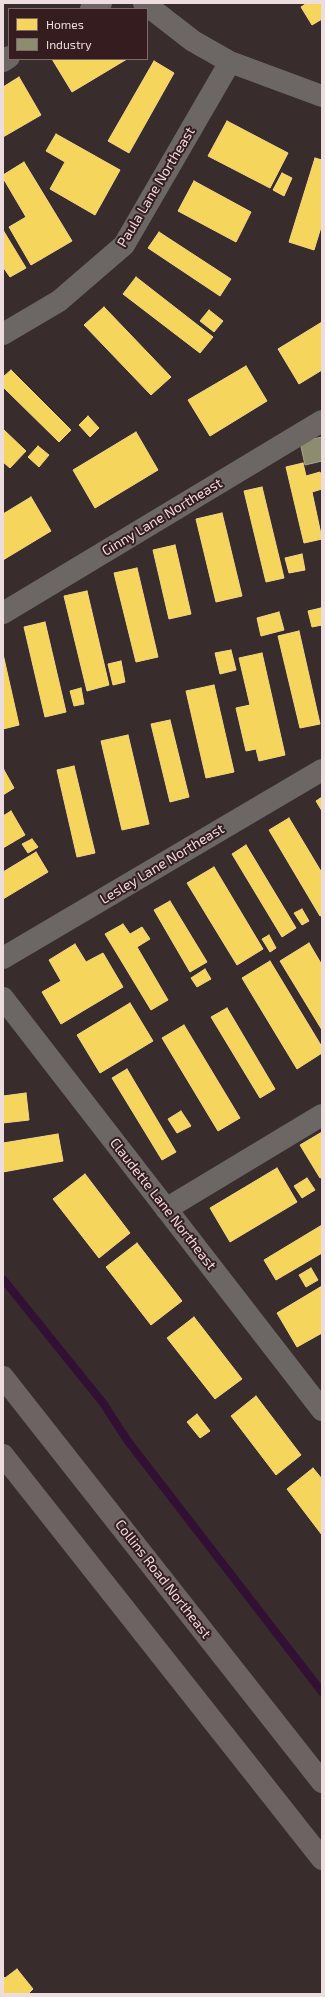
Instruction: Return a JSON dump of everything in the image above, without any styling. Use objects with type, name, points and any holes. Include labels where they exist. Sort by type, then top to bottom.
[{"type":"highway","name":"Collins Road Northeast","points":[[3,1377],[322,1782]]},
{"type":"highway","points":[[3,1455],[322,1859]]},
{"type":"street","points":[[144,3],[193,42],[230,62],[322,96]]},
{"type":"street","name":"Paula Lane Northeast","points":[[3,334],[59,301],[124,245],[230,62]]},
{"type":"street","name":"Ginny Lane Northeast","points":[[3,613],[322,421]]},
{"type":"street","name":"Lesley Lane Northeast","points":[[3,958],[322,770]]},
{"type":"street","name":"Claudette Lane Northeast","points":[[3,998],[166,1209],[315,1387],[322,1410]]},
{"type":"street","points":[[166,1209],[322,1115]]},
{"type":"building: Homes","points":[[307,3],[322,3],[322,19],[312,25],[301,7]]},
{"type":"building: Homes","points":[[53,60],[125,60],[72,92]]},
{"type":"building: Homes","points":[[154,61],[174,73],[129,153],[108,141]]},
{"type":"building: Homes","points":[[19,77],[41,115],[3,137],[3,87]]},
{"type":"building: Homes","points":[[227,121],[288,153],[270,188],[208,156]]},
{"type":"building: Homes","points":[[56,134],[120,170],[95,215],[50,189],[65,162],[46,151]]},
{"type":"building: Homes","points":[[315,158],[322,160],[322,224],[314,250],[289,242]]},
{"type":"building: Homes","points":[[24,162],[72,241],[31,265],[9,227],[26,217],[3,178],[3,175]]},
{"type":"building: Homes","points":[[282,173],[292,178],[284,196],[273,190]]},
{"type":"building: Homes","points":[[194,181],[251,212],[236,242],[178,211]]},
{"type":"building: Homes","points":[[3,230],[26,268],[10,277],[3,267]]},
{"type":"building: Homes","points":[[159,232],[231,279],[220,296],[148,248]]},
{"type":"building: Homes","points":[[136,277],[213,337],[200,353],[123,294]]},
{"type":"building: Homes","points":[[104,307],[171,377],[151,395],[84,325]]},
{"type":"building: Homes","points":[[209,310],[223,321],[214,332],[200,321]]},
{"type":"building: Homes","points":[[322,322],[322,370],[299,384],[278,349]]},
{"type":"building: Homes","points":[[246,366],[267,401],[210,436],[188,400]]},
{"type":"building: Homes","points":[[11,370],[71,430],[59,442],[3,387],[3,377]]},
{"type":"building: Homes","points":[[88,416],[99,428],[90,437],[79,425]]},
{"type":"building: Homes","points":[[3,429],[26,451],[10,468],[3,462]]},
{"type":"building: Homes","points":[[136,432],[158,470],[95,508],[73,470]]},
{"type":"building: Homes","points":[[38,446],[49,455],[39,467],[28,457]]},
{"type":"building: Homes","points":[[303,463],[306,476],[320,472],[322,479],[322,489],[312,492],[322,539],[304,543],[286,467]]},
{"type":"building: Homes","points":[[262,487],[284,578],[266,582],[244,491]]},
{"type":"building: Homes","points":[[31,497],[51,531],[3,560],[3,514]]},
{"type":"building: Homes","points":[[222,513],[242,596],[216,602],[196,519]]},
{"type":"building: Homes","points":[[175,545],[191,614],[169,619],[153,550]]},
{"type":"building: Homes","points":[[302,554],[305,570],[289,573],[285,558]]},
{"type":"building: Homes","points":[[137,568],[158,657],[136,662],[114,573]]},
{"type":"building: Homes","points":[[87,591],[109,685],[87,691],[64,596]]},
{"type":"building: Homes","points":[[321,608],[322,625],[312,627],[308,611]]},
{"type":"building: Homes","points":[[279,612],[284,630],[261,636],[257,618]]},
{"type":"building: Homes","points":[[45,622],[66,712],[45,717],[24,627]]},
{"type":"building: Homes","points":[[299,631],[320,724],[300,728],[278,636]]},
{"type":"building: Homes","points":[[231,650],[236,670],[220,674],[215,653]]},
{"type":"building: Homes","points":[[262,653],[285,755],[259,761],[256,749],[246,751],[236,708],[250,705],[239,658]]},
{"type":"building: Homes","points":[[3,654],[19,725],[3,729]]},
{"type":"building: Homes","points":[[121,661],[125,682],[113,685],[108,664]]},
{"type":"building: Homes","points":[[214,685],[234,772],[206,778],[186,691]]},
{"type":"building: Homes","points":[[81,688],[84,704],[74,706],[70,691]]},
{"type":"building: Homes","points":[[170,720],[189,797],[170,802],[151,724]]},
{"type":"building: Homes","points":[[128,735],[149,824],[122,830],[101,741]]},
{"type":"building: Homes","points":[[74,766],[95,853],[77,857],[57,770]]},
{"type":"building: Homes","points":[[4,770],[14,788],[3,795],[3,771]]},
{"type":"building: Homes","points":[[322,797],[322,811],[316,801]]},
{"type":"building: Homes","points":[[11,811],[25,835],[3,848],[3,816]]},
{"type":"building: Homes","points":[[289,818],[322,873],[322,915],[320,916],[269,830]]},
{"type":"building: Homes","points":[[32,839],[38,847],[28,853],[22,844]]},
{"type":"building: Homes","points":[[246,845],[296,928],[282,937],[232,854]]},
{"type":"building: Homes","points":[[36,852],[48,872],[3,899],[3,872]]},
{"type":"building: Homes","points":[[214,867],[263,949],[237,965],[187,883]]},
{"type":"building: Homes","points":[[170,901],[207,962],[190,972],[154,910]]},
{"type":"building: Homes","points":[[302,909],[309,921],[302,925],[294,913]]},
{"type":"building: Homes","points":[[123,924],[130,934],[142,927],[150,939],[137,947],[168,1000],[151,1010],[105,934]]},
{"type":"building: Homes","points":[[269,935],[276,948],[270,952],[262,939]]},
{"type":"building: Homes","points":[[309,943],[322,965],[322,1030],[280,961]]},
{"type":"building: Homes","points":[[75,944],[86,962],[103,953],[123,987],[61,1024],[42,992],[61,981],[49,960]]},
{"type":"building: Homes","points":[[270,961],[322,1047],[322,1053],[297,1069],[242,978]]},
{"type":"building: Homes","points":[[205,969],[211,979],[197,987],[191,978]]},
{"type":"building: Homes","points":[[130,1003],[153,1041],[100,1073],[77,1035]]},
{"type":"building: Homes","points":[[227,1008],[275,1089],[260,1098],[211,1017]]},
{"type":"building: Homes","points":[[184,1025],[240,1118],[218,1131],[162,1038]]},
{"type":"building: Homes","points":[[127,1069],[176,1152],[162,1160],[112,1078]]},
{"type":"building: Homes","points":[[26,1093],[29,1120],[3,1123],[3,1096]]},
{"type":"building: Homes","points":[[181,1111],[191,1126],[177,1133],[168,1119]]},
{"type":"building: Homes","points":[[322,1132],[322,1177],[320,1178],[300,1145]]},
{"type":"building: Homes","points":[[58,1134],[63,1161],[3,1172],[3,1143]]},
{"type":"building: Homes","points":[[277,1168],[297,1202],[230,1242],[210,1208]]},
{"type":"building: Homes","points":[[85,1174],[130,1233],[99,1258],[53,1199]]},
{"type":"building: Homes","points":[[307,1178],[315,1190],[302,1198],[294,1186]]},
{"type":"building: Homes","points":[[322,1225],[322,1253],[276,1280],[264,1260]]},
{"type":"building: Homes","points":[[137,1243],[182,1301],[151,1325],[106,1267]]},
{"type":"building: Homes","points":[[311,1268],[318,1280],[306,1287],[299,1275]]},
{"type":"building: Homes","points":[[322,1286],[322,1333],[297,1347],[277,1313]]},
{"type":"building: Homes","points":[[194,1317],[242,1379],[215,1399],[167,1338]]},
{"type":"building: Homes","points":[[256,1396],[301,1455],[276,1475],[231,1416]]},
{"type":"building: Homes","points":[[197,1414],[210,1431],[200,1438],[187,1422]]},
{"type":"building: Homes","points":[[313,1468],[322,1479],[322,1535],[287,1489]]},
{"type":"building: Homes","points":[[17,1969],[33,1989],[28,1994],[3,1994],[3,1976],[5,1978]]},
{"type":"building: Industry","points":[[322,437],[322,461],[305,465],[300,442]]},
{"type":"waterway","points":[[3,1279],[103,1403],[127,1440],[322,1692]]}]
